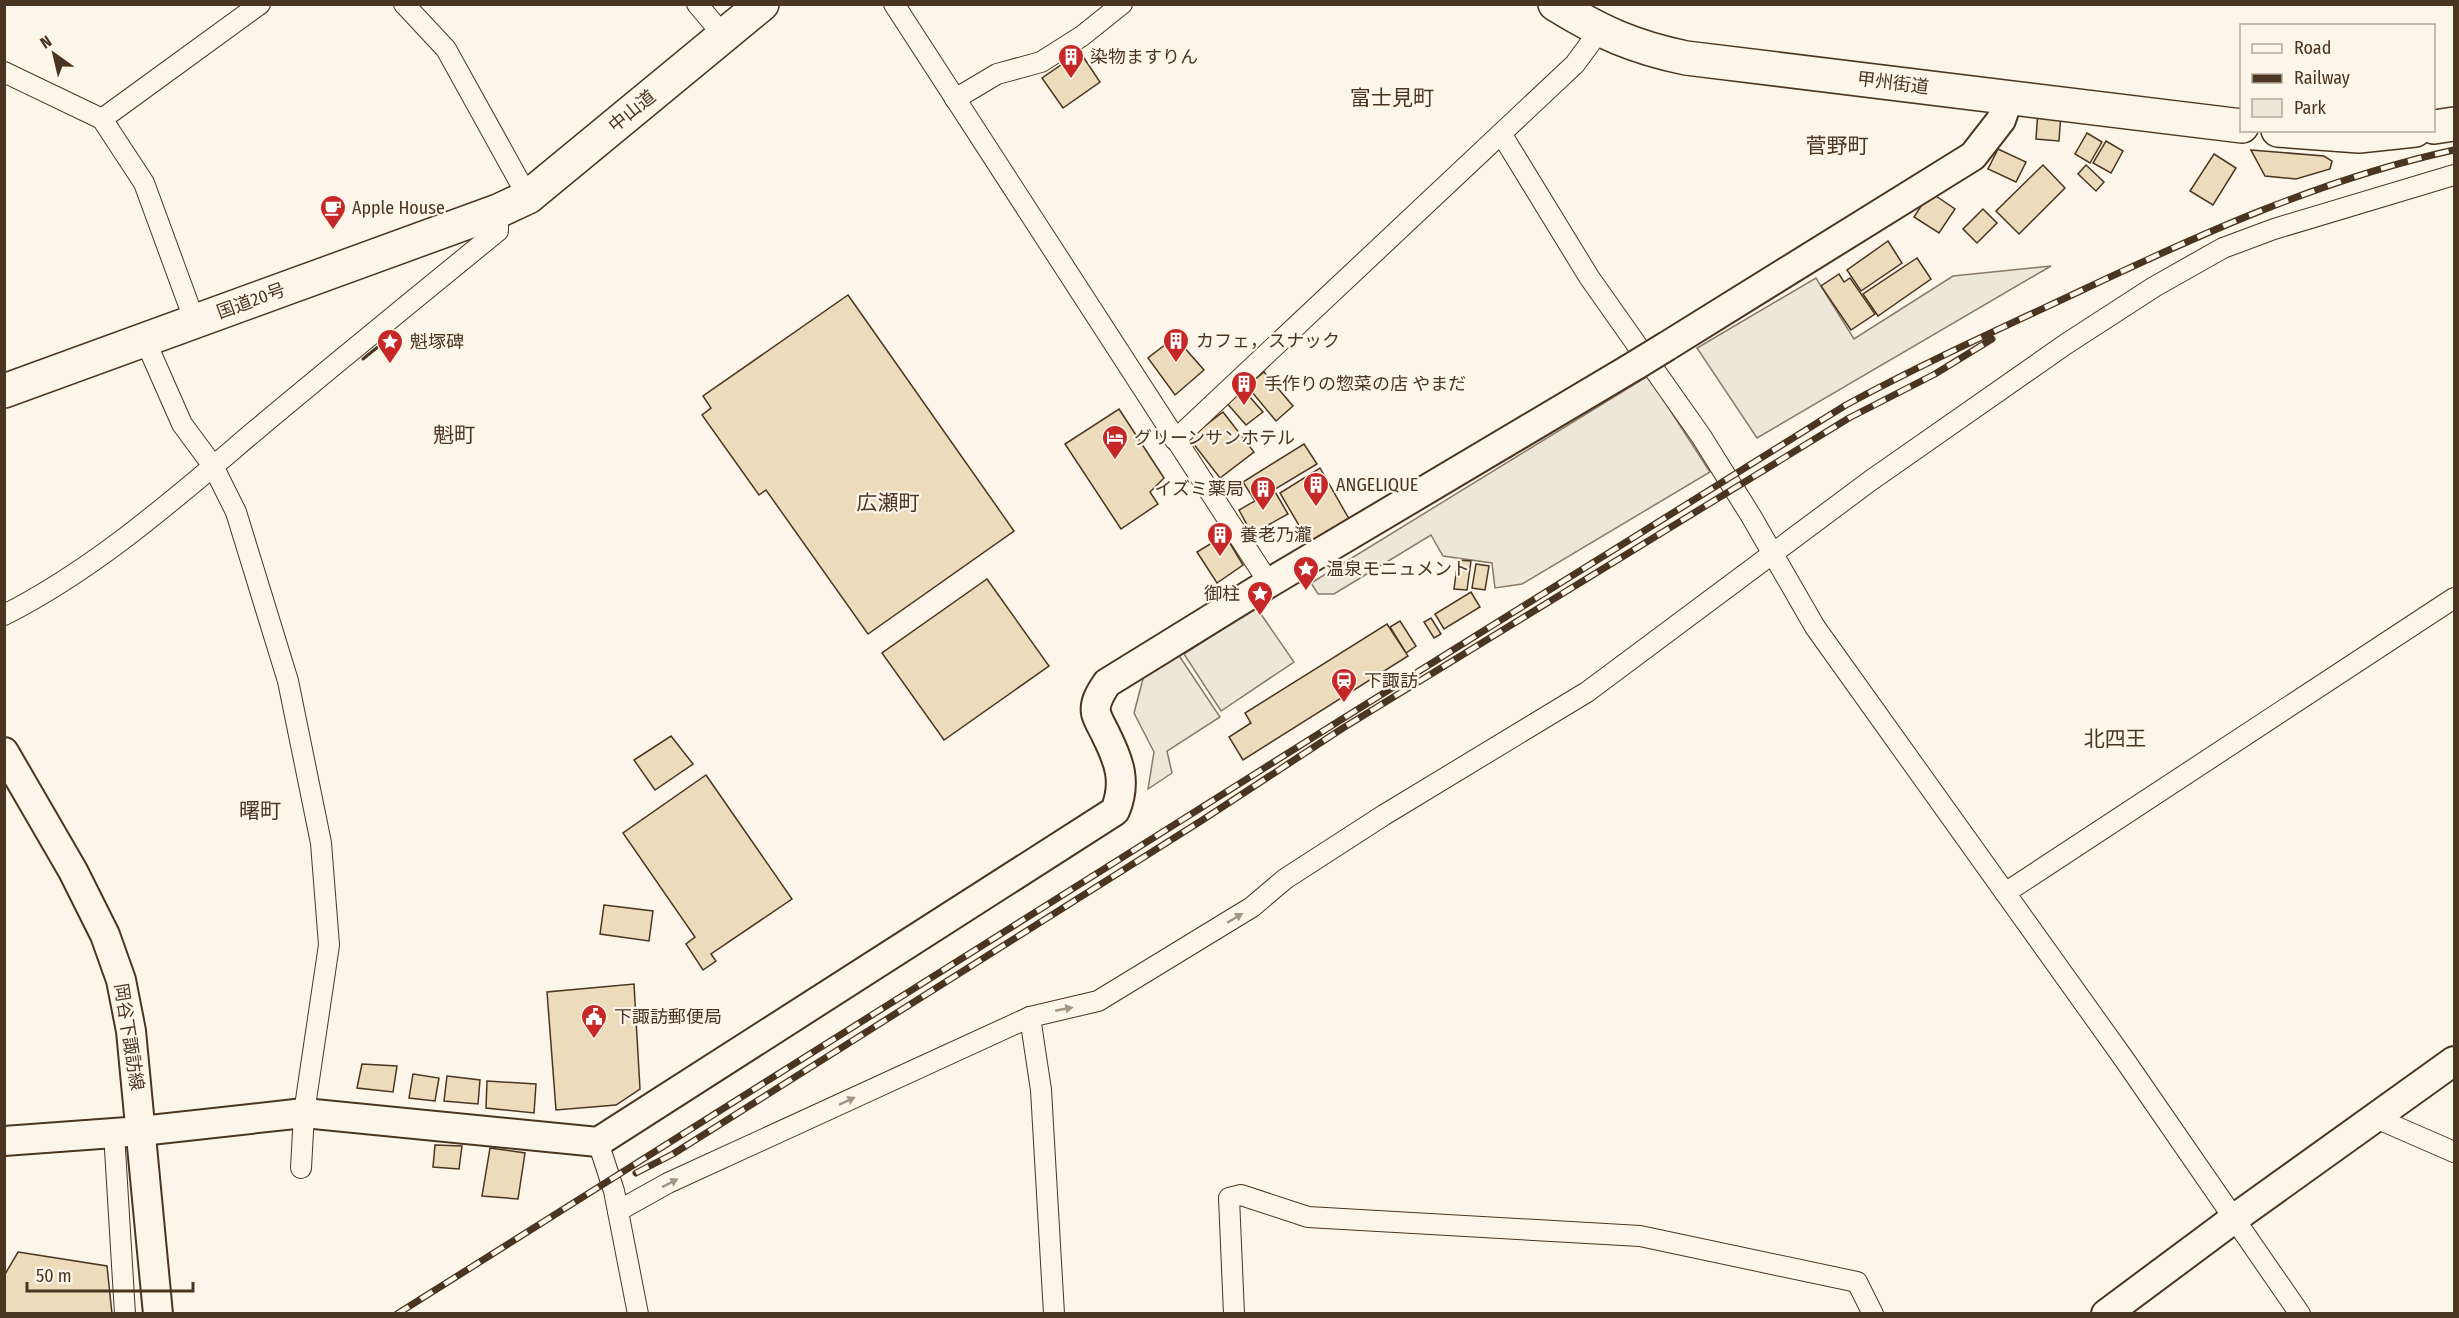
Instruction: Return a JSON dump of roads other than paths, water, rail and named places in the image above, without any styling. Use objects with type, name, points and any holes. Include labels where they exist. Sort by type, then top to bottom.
[{"type":"highway","name":"中山道","points":[[498,211],[528,197],[762,4]]},
{"type":"highway","name":"甲州街道","points":[[1555,4],[1630,44],[1686,58],[2240,126]]},
{"type":"highway","points":[[2435,127],[2454,123]]},
{"type":"highway","points":[[2305,132],[2359,136],[2396,132]]},
{"type":"highway","name":"国道20号","points":[[4,390],[498,211]]},
{"type":"street","points":[[102,119],[260,4]]},
{"type":"street","points":[[404,4],[446,49],[528,197]]},
{"type":"street","points":[[697,4],[724,36]]},
{"type":"street","points":[[894,4],[1174,440],[1269,583]]},
{"type":"street","points":[[955,99],[997,74],[1041,62],[1082,36],[1122,4]]},
{"type":"street","points":[[1174,440],[1502,135],[1575,64],[1600,30]]},
{"type":"street","points":[[4,72],[102,119],[144,183],[195,322]]},
{"type":"street","points":[[4,1141],[127,1132],[304,1113],[598,1142],[1115,811],[1122,795],[1120,773],[1116,756],[1096,712],[1098,696],[1107,684],[1269,583],[1636,365],[1973,156],[2001,120],[2009,97]]},
{"type":"street","points":[[1502,135],[1589,277],[1701,436],[1751,516],[1815,627],[2235,1218],[2300,1314]]},
{"type":"street","points":[[618,1211],[668,1184],[1030,1017],[1098,1001],[1252,908],[1295,872],[1384,815],[1587,692],[1771,554],[2066,344],[2154,287],[2223,248],[2274,229],[2454,176]]},
{"type":"street","points":[[4,615],[24,605],[105,553],[213,466],[369,335],[498,231],[498,211]]},
{"type":"street","points":[[145,340],[182,424],[213,466],[236,512],[288,681],[321,843],[329,945],[304,1113],[301,1168]]},
{"type":"street","points":[[2005,893],[2454,598]]},
{"type":"street","name":"岡谷下諏訪線","points":[[4,752],[73,871],[105,935],[118,971],[131,1031],[127,1132],[158,1314]]},
{"type":"street","points":[[1030,1017],[1041,1090],[1054,1314]]},
{"type":"street","points":[[2106,1314],[2454,1061]]},
{"type":"street","points":[[2376,1118],[2454,1152]]},
{"type":"street","points":[[125,1314],[127,1132]]},
{"type":"street","points":[[598,1142],[618,1211],[638,1314]]},
{"type":"street","points":[[1234,1314],[1229,1198],[1241,1195],[1308,1218],[1640,1236],[1857,1282],[1873,1314]]},
{"type":"railway","points":[[397,1314],[1846,405],[1959,348],[2120,272],[2260,211],[2356,177],[2454,150]]},
{"type":"railway","points":[[636,1173],[673,1154],[1201,821],[1343,728],[1849,418],[1935,374],[1992,339]]},
{"type":"place","name":"染物ますりん","points":[[1071,80]]},
{"type":"place","name":"Apple House","points":[[333,231]]},
{"type":"place","name":"カフェ，スナック","points":[[1176,364]]},
{"type":"place","name":"魁塚碑","points":[[390,365]]},
{"type":"place","name":"手作りの惣菜の店 やまだ","points":[[1244,407]]},
{"type":"place","name":"グリーンサンホテル","points":[[1115,461]]},
{"type":"place","name":"ANGELIQUE","points":[[1316,508]]},
{"type":"place","name":"イズミ薬局","points":[[1263,512]]},
{"type":"place","name":"養老乃瀧","points":[[1220,558]]},
{"type":"place","name":"温泉モニュメント","points":[[1306,592]]},
{"type":"place","name":"御柱","points":[[1260,617]]},
{"type":"place","name":"下諏訪","points":[[1344,704]]},
{"type":"place","name":"下諏訪郵便局","points":[[594,1040]]},
{"type":"district","name":"富士見町","points":[[1392,98]]},
{"type":"district","name":"菅野町","points":[[1837,146]]},
{"type":"district","name":"魁町","points":[[454,435]]},
{"type":"district","name":"広瀬町","points":[[888,503]]},
{"type":"district","name":"北四王","points":[[2115,739]]},
{"type":"district","name":"曙町","points":[[260,811]]}]
